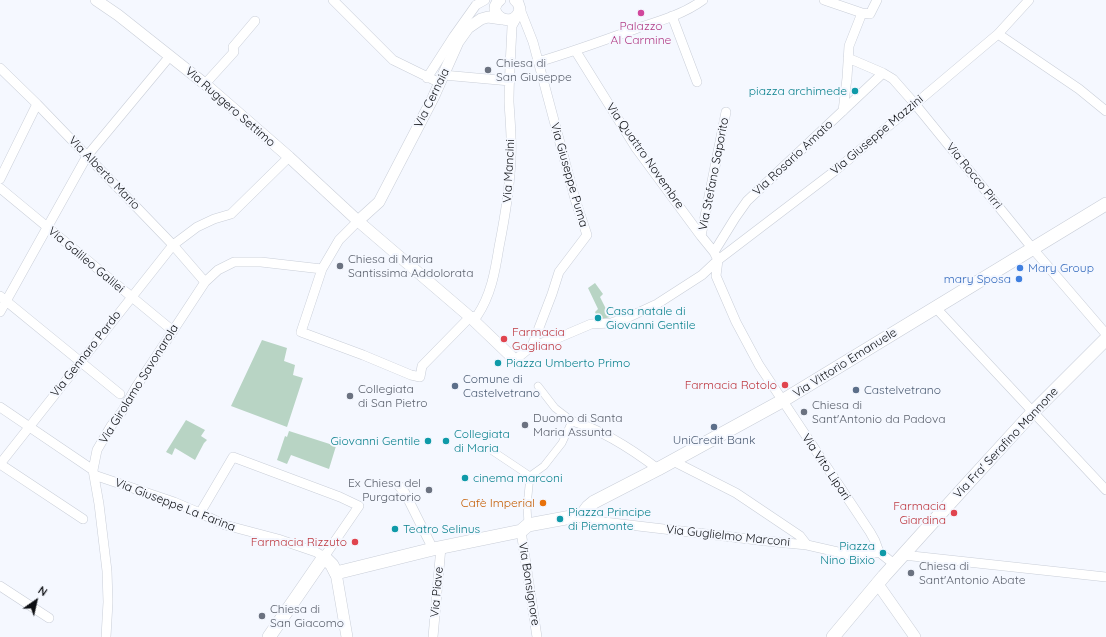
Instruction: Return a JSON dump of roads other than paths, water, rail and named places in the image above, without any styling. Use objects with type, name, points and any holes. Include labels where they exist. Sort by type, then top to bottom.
[{"type":"main road","name":"Via Vittorio Emanuele","points":[[582,515],[594,502],[673,461],[782,401],[1106,204]]},
{"type":"main road","name":"Via Fra' Serafino Mannone","points":[[833,637],[902,556],[1033,412],[1106,339]]},
{"type":"main road","points":[[270,637],[324,557],[332,565],[336,572],[582,515]]},
{"type":"street","name":"Via Ruggero Settimo","points":[[96,0],[118,15],[205,84],[358,221],[470,317],[515,360]]},
{"type":"street","points":[[333,0],[393,60],[427,78],[510,81]]},
{"type":"street","name":"Via Cernaia","points":[[427,78],[476,5],[485,0]]},
{"type":"street","points":[[538,62],[672,16],[695,6],[703,0]]},
{"type":"street","points":[[824,0],[862,13],[870,14],[877,0]]},
{"type":"street","name":"Via Giuseppe Mazzini","points":[[716,256],[836,170],[998,34],[1029,0]]},
{"type":"street","points":[[498,2],[495,9],[497,15],[533,42]]},
{"type":"street","points":[[506,22],[510,20],[518,5]]},
{"type":"street","name":"Via Giuseppe Puma","points":[[515,360],[532,346],[559,272],[587,235],[575,199],[533,42],[518,5]]},
{"type":"street","points":[[843,111],[849,46],[862,13]]},
{"type":"street","points":[[672,16],[697,82]]},
{"type":"street","name":"Via Cernaia","points":[[358,221],[379,202],[433,98],[458,42],[468,28],[481,19],[488,17],[506,22]]},
{"type":"street","points":[[205,84],[234,52],[233,47],[255,20]]},
{"type":"street","name":"Via Mancini","points":[[322,269],[301,332],[411,375],[420,377],[422,366],[470,317],[477,316],[484,305],[493,279],[507,210],[511,156],[511,120],[506,22]]},
{"type":"street","points":[[998,34],[1079,89],[1106,111]]},
{"type":"street","name":"Via Quattro Novembre","points":[[575,50],[636,148],[716,256]]},
{"type":"street","points":[[0,312],[3,298],[48,228],[87,156],[170,56]]},
{"type":"street","name":"Via Rocco Pirri","points":[[848,58],[893,80],[915,104],[1033,249],[1106,334]]},
{"type":"street","name":"Via Alberto Mario","points":[[0,68],[37,104],[173,245],[205,282]]},
{"type":"street","name":"Via Rosario Amato","points":[[716,256],[735,218],[747,201],[883,74]]},
{"type":"street","points":[[0,178],[37,104]]},
{"type":"street","name":"Via Stefano Saporito","points":[[701,236],[726,112]]},
{"type":"street","name":"Via Gennaro Pardo","points":[[0,464],[173,245],[197,227],[214,219],[231,214],[289,158]]},
{"type":"street","name":"Via Galileo Galilei","points":[[0,188],[173,331]]},
{"type":"street","points":[[322,269],[339,240],[358,221]]},
{"type":"street","points":[[532,346],[558,338],[591,324],[611,323],[629,318],[657,304],[695,280],[702,275],[716,256]]},
{"type":"street","name":"Via Vito Lipari","points":[[716,256],[716,276],[736,322],[759,365],[870,532],[879,552]]},
{"type":"street","name":"Via Girolamo Savonarola","points":[[106,637],[108,602],[107,571],[99,504],[93,472],[97,450],[111,426],[123,410],[136,387],[205,282],[218,270],[234,262],[261,262],[322,269]]},
{"type":"street","points":[[3,298],[120,394]]},
{"type":"street","points":[[935,307],[1106,490]]},
{"type":"street","points":[[538,386],[555,408],[572,421],[599,431],[658,469]]},
{"type":"street","name":"Via Giuseppe La Farina","points":[[0,407],[93,472],[174,502],[225,525],[278,539],[316,552],[324,557]]},
{"type":"street","points":[[525,528],[530,476],[544,466],[562,443],[572,421]]},
{"type":"street","points":[[491,450],[530,476]]},
{"type":"street","points":[[200,513],[233,457],[340,496],[359,506],[324,557]]},
{"type":"street","points":[[673,461],[736,493],[800,536],[807,545]]},
{"type":"street","points":[[0,464],[82,519]]},
{"type":"street","points":[[399,486],[406,493],[437,548]]},
{"type":"street","name":"Via Guglielmo Marconi","points":[[582,515],[604,522],[807,545],[851,555],[864,556],[879,552]]},
{"type":"street","name":"Via Bonsignore","points":[[525,528],[537,637]]},
{"type":"street","name":"Via Piave","points":[[433,637],[437,548]]},
{"type":"street","points":[[879,552],[902,556],[1106,577]]},
{"type":"street","points":[[336,572],[347,637]]},
{"type":"street","points":[[881,580],[915,637]]},
{"type":"street","points":[[0,586],[49,618]]},
{"type":"place","name":"Palazzo Al Carmine","points":[[641,13]]},
{"type":"place","name":"Chiesa di San Giuseppe","points":[[488,70]]},
{"type":"place","name":"piazza archimede","points":[[855,91]]},
{"type":"place","name":"Chiesa di Maria Santissima Addolorata","points":[[340,266]]},
{"type":"place","name":"Mary Group","points":[[1020,268]]},
{"type":"place","name":"mary Sposa","points":[[1019,279]]},
{"type":"place","name":"Casa natale di Giovanni Gentile","points":[[598,318]]},
{"type":"place","name":"Farmacia Gagliano","points":[[504,339]]},
{"type":"place","name":"Piazza Umberto Primo","points":[[498,363]]},
{"type":"place","name":"Farmacia Rotolo","points":[[785,385]]},
{"type":"place","name":"Comune di Castelvetrano","points":[[455,386]]},
{"type":"place","name":"Castelvetrano","points":[[856,390]]},
{"type":"place","name":"Collegiata di San Pietro","points":[[350,396]]},
{"type":"place","name":"Chiesa di Sant'Antonio da Padova","points":[[804,412]]},
{"type":"place","name":"Duomo di Santa Maria Assunta","points":[[525,425]]},
{"type":"place","name":"UniCredit Bank","points":[[714,427]]},
{"type":"place","name":"Giovanni Gentile","points":[[428,441]]},
{"type":"place","name":"Collegiata di Maria","points":[[446,441]]},
{"type":"place","name":"cinema marconi","points":[[465,478]]},
{"type":"place","name":"Ex Chiesa del Purgatorio","points":[[429,490]]},
{"type":"place","name":"Cafè Imperial","points":[[543,503]]},
{"type":"place","name":"Farmacia Giardina","points":[[954,513]]},
{"type":"place","name":"Piazza Principe di Piemonte","points":[[560,519]]},
{"type":"place","name":"Teatro Selinus","points":[[395,529]]},
{"type":"place","name":"Farmacia Rizzuto","points":[[355,542]]},
{"type":"place","name":"Piazza Nino Bixio","points":[[883,553]]},
{"type":"place","name":"Chiesa di Sant'Antonio Abate","points":[[911,573]]},
{"type":"place","name":"Chiesa di San Giacomo","points":[[262,616]]}]
